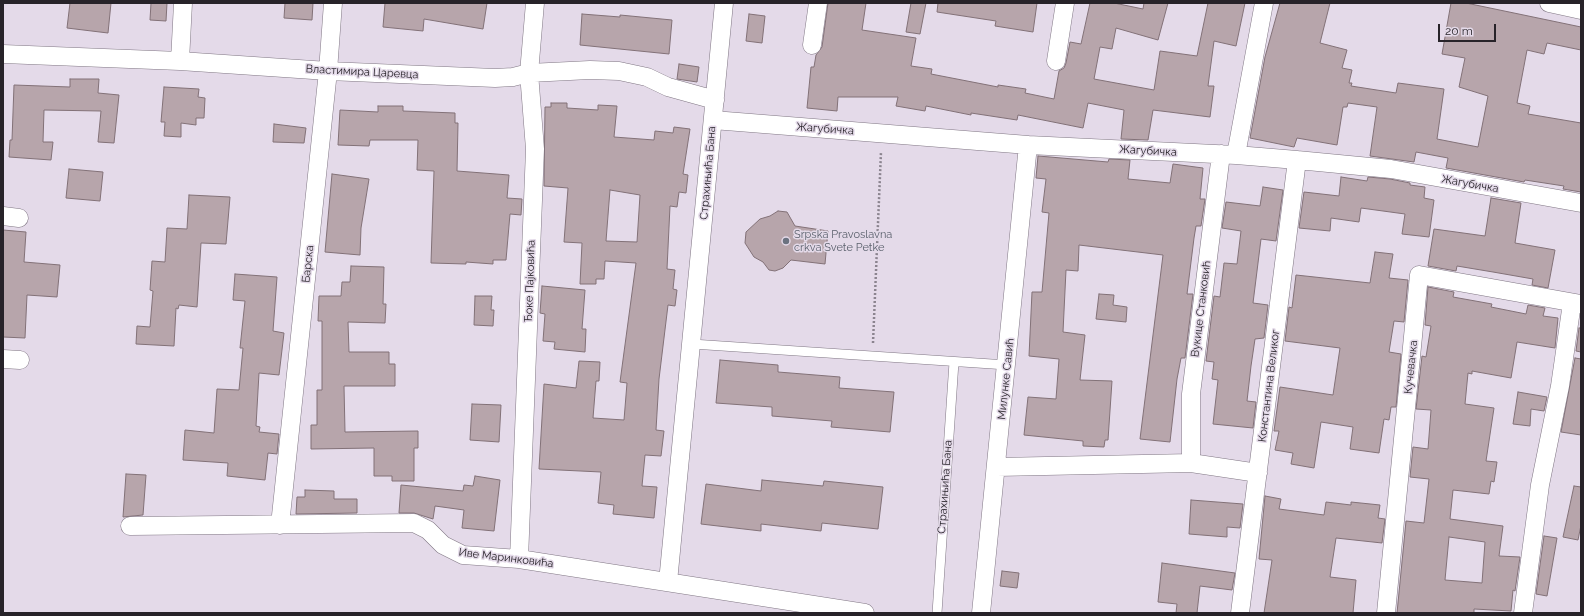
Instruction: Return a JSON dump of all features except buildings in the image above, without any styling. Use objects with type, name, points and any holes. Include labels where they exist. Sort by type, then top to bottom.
[{"type":"street","points":[[180,61],[183,3]]},
{"type":"street","name":"Барска","points":[[280,524],[328,71],[333,3]]},
{"type":"street","name":"Ђоке Пајковића","points":[[519,559],[535,149],[529,73],[534,3]]},
{"type":"street","name":"Страхињића Бана","points":[[668,582],[724,3]]},
{"type":"street","points":[[812,45],[818,3]]},
{"type":"street","points":[[1056,61],[1065,3]]},
{"type":"street","name":"Вукице Станковић","points":[[1192,463],[1191,394],[1229,155],[1264,3]]},
{"type":"street","points":[[1549,3],[1581,10]]},
{"type":"street","name":"Властимира Царевца","points":[[3,54],[180,61],[328,71],[495,78],[513,77],[529,73],[590,70],[619,72],[647,77],[668,87],[715,100]]},
{"type":"street","name":"Жагубичка","points":[[713,120],[1028,145],[1229,155],[1297,160],[1391,170],[1581,203]]},
{"type":"street","name":"Милунке Савић","points":[[981,613],[997,468],[1028,145]]},
{"type":"street","name":"Константина Великог","points":[[1240,613],[1297,160]]},
{"type":"street","name":"Кучевачка","points":[[1386,613],[1419,275],[1577,303],[1540,485],[1523,613]]},
{"type":"street","points":[[997,468],[1192,463],[1258,472]]},
{"type":"street","name":"Иве Маринковића","points":[[130,526],[414,523],[428,530],[443,545],[463,555],[519,559],[865,613]]},
{"type":"lane","points":[[692,344],[1007,365]]},
{"type":"lane","name":"Страхињића Бана","points":[[937,613],[954,362]]},
{"type":"path","points":[[872,356],[882,133]]},
{"type":"place","name":"Srpska Pravoslavna crkva Svete Petke","points":[[786,241]]}]
